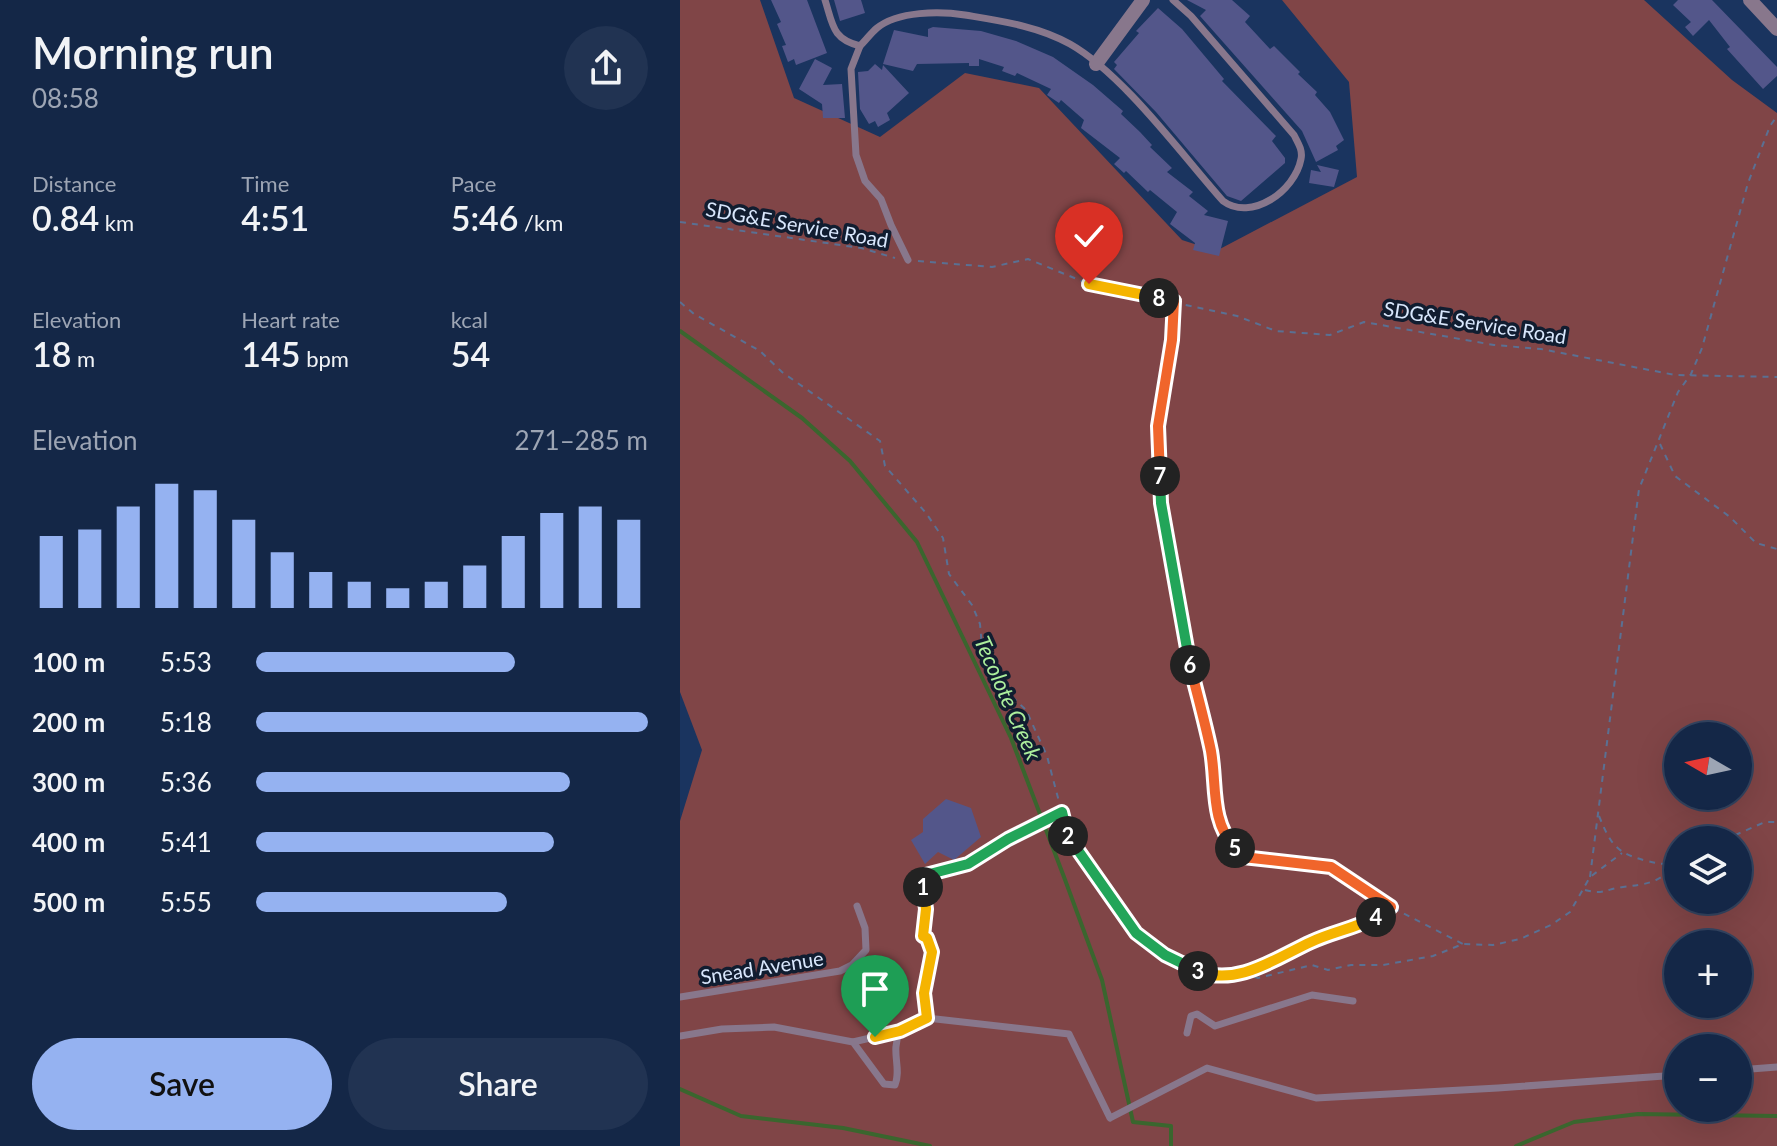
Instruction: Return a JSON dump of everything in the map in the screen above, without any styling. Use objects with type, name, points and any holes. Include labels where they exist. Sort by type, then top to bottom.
[{"type":"street","points":[[1096,64],[1143,0]]},
{"type":"street","points":[[1750,0],[1777,29]]},
{"type":"lane","points":[[825,0],[836,35],[847,43],[860,46],[878,27],[903,16],[953,13],[1016,23],[1070,44],[1136,102],[1223,201],[1232,208],[1247,209],[1271,201],[1293,178],[1301,160],[1301,150],[1284,123],[1191,16],[1173,0]]},
{"type":"lane","name":"SDG&E Service Road","points":[[860,46],[851,69],[856,155],[865,181],[881,199],[908,260]]},
{"type":"lane","points":[[922,876],[926,909],[923,936],[927,938],[932,952],[924,993],[927,1018]]},
{"type":"lane","name":"Snead Avenue","points":[[680,997],[840,971],[852,965],[866,950],[865,928],[857,906]]},
{"type":"lane","points":[[1187,1033],[1191,1016],[1197,1014],[1215,1026],[1312,995],[1353,1001]]},
{"type":"lane","points":[[680,1036],[722,1029],[774,1027],[853,1042],[900,1031],[927,1018],[1069,1034],[1110,1118],[1207,1068],[1316,1098],[1664,1076]]},
{"type":"lane","points":[[853,1042],[884,1084],[894,1085],[898,1080],[894,1050],[900,1031]]},
{"type":"lane","points":[[1752,1069],[1777,1067]]},
{"type":"path","points":[[1242,973],[1258,978],[1312,965],[1328,970],[1351,965],[1383,965],[1433,956],[1463,944],[1493,945],[1520,939],[1551,925],[1570,912],[1584,890],[1590,877],[1639,489],[1678,392],[1691,374],[1702,348],[1748,183],[1770,126],[1777,116]]},
{"type":"path","name":"SDG&E Service Road","points":[[680,222],[861,248],[908,260],[992,267],[1028,259],[1089,284],[1237,316],[1276,331],[1330,335],[1364,322],[1481,343],[1541,349],[1675,375],[1777,377]]},
{"type":"path","points":[[1174,301],[1172,340],[1158,426],[1161,503],[1182,630],[1211,753],[1218,819],[1227,839],[1243,857],[1331,867],[1391,907],[1463,944]]},
{"type":"path","points":[[680,302],[694,314],[760,351],[782,372],[880,441],[885,466],[926,513],[943,538],[949,574],[972,605],[980,624],[982,647],[989,666],[1032,721],[1047,756],[1068,836],[1136,933],[1165,955],[1212,977],[1242,973],[1275,961],[1312,941],[1374,919],[1391,907]]},
{"type":"path","points":[[1659,441],[1675,476],[1730,517],[1756,543],[1777,549]]},
{"type":"path","points":[[922,876],[968,864],[1008,839],[1062,812]]},
{"type":"path","points":[[1598,814],[1607,835],[1622,853],[1664,864]]},
{"type":"path","points":[[1752,828],[1765,822],[1777,822]]},
{"type":"path","points":[[1590,877],[1622,853]]},
{"type":"path","points":[[1584,890],[1598,893],[1643,886],[1664,875]]},
{"type":"shaded area","points":[[680,0],[760,0],[794,98],[880,137],[965,73],[1039,88],[1182,240],[1216,251],[1357,177],[1349,82],[1282,0],[1644,0],[1732,80],[1777,113],[1777,1146],[680,1146],[680,821],[702,750],[680,692]]},
{"type":"building","points":[[771,0],[807,0],[827,53],[796,65],[794,59],[788,62],[782,46],[786,45],[777,24],[781,22]]},
{"type":"building","points":[[834,0],[861,0],[865,13],[840,21]]},
{"type":"building","points":[[1187,0],[1232,0],[1250,16],[1245,22],[1270,49],[1274,46],[1317,92],[1315,95],[1330,112],[1344,140],[1336,146],[1338,150],[1316,162],[1302,131],[1200,16],[1206,10]]},
{"type":"building","points":[[1678,0],[1712,0],[1777,67],[1777,76],[1763,89],[1727,49],[1730,47],[1709,20],[1693,36],[1685,27],[1691,22],[1673,5]]},
{"type":"building","points":[[1158,8],[1182,29],[1224,79],[1222,81],[1276,136],[1272,141],[1285,158],[1285,163],[1241,201],[1227,196],[1156,112],[1114,69],[1117,65],[1114,62],[1139,33],[1136,31]]},
{"type":"building","points":[[928,29],[981,31],[1016,41],[1053,57],[1093,85],[1123,111],[1121,114],[1172,168],[1167,172],[1193,192],[1189,196],[1208,211],[1204,215],[1228,221],[1219,256],[1193,250],[1195,243],[1170,224],[1177,212],[1114,164],[1120,158],[1081,128],[1084,120],[1061,100],[1059,103],[1047,95],[1051,89],[979,59],[979,66],[969,66],[969,63],[917,64],[913,71],[883,64],[894,30],[928,37]]},
{"type":"building","points":[[815,59],[832,68],[823,85],[842,84],[845,118],[823,118],[822,104],[799,89]]},
{"type":"building","points":[[875,64],[882,70],[883,65],[909,93],[887,113],[890,120],[878,127],[875,121],[869,124],[860,109],[858,72],[868,71]]},
{"type":"building","points":[[1317,165],[1339,170],[1334,187],[1309,183],[1311,170],[1321,172]]},
{"type":"building","points":[[946,799],[971,808],[981,837],[954,860],[938,852],[925,864],[911,840],[923,832],[923,819]]},
{"type":"waterway","name":"Tecolote Creek","points":[[680,331],[802,418],[850,461],[917,542],[1011,738],[1064,877],[1102,980],[1133,1122],[1171,1126],[1171,1146]]},
{"type":"waterway","points":[[680,1089],[741,1116],[843,1128],[930,1146]]},
{"type":"waterway","name":"Tecolote Creek","points":[[1516,1146],[1574,1122],[1638,1114],[1777,1116]]},
{"type":"route","points":[[875,1037],[900,1031],[927,1018],[924,993],[932,952],[927,938],[923,936],[926,909],[922,876],[968,864],[1008,839],[1062,812],[1068,836],[1136,933],[1165,955],[1212,977],[1232,976],[1275,961],[1312,941],[1374,919],[1391,907],[1331,867],[1243,857],[1227,839],[1218,819],[1211,753],[1182,630],[1161,503],[1158,426],[1172,340],[1174,301],[1089,284]]}]
